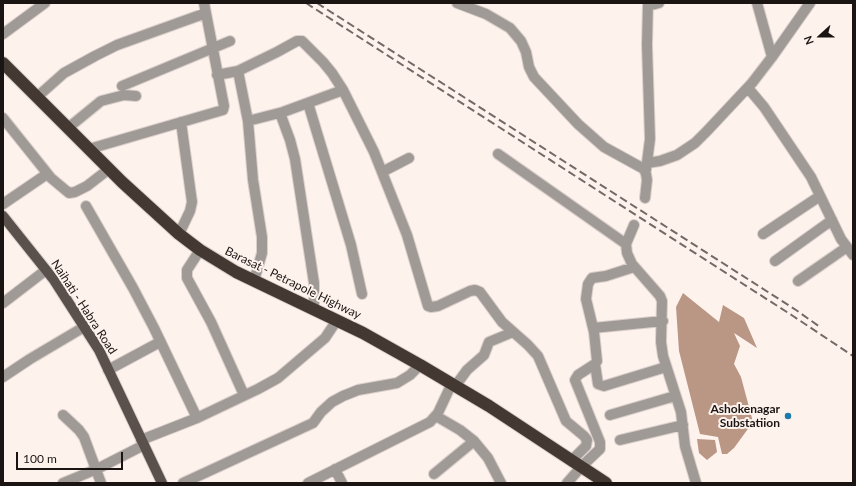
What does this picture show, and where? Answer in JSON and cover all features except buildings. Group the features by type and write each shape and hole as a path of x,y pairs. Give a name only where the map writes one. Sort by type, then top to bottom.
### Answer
{"highway":[{"name":"Barasat - Petrapole Highway","path":"3,63 109,169 179,234 200,250 236,272 363,333 454,384 606,483"}],"main road":[{"name":"Naihati - Habra Road","path":"3,216 54,280 99,350 162,483"}],"street":[{"path":"3,34 45,3"},
{"path":"457,3 486,14 510,28 521,41 526,52 529,67 534,77 544,88 578,124 604,147 644,169 646,174"},
{"path":"645,198 650,139 647,45 648,4 659,3"},
{"path":"757,3 772,57"},
{"path":"647,163 668,159 685,151 707,131 748,88 810,3"},
{"path":"37,97 64,73 95,56 117,45 205,8 224,106 223,110 89,149"},
{"path":"122,86 230,41"},
{"path":"218,75 238,71 294,42 302,41 332,73 343,90 374,152 407,235 428,306 438,306 470,291 475,290 480,292 502,322 528,344 538,356 566,421 587,440 586,446 567,483"},
{"path":"238,71 248,120 253,180 262,237 262,253 254,281"},
{"path":"748,88 764,107 811,177 841,239 850,251 798,281"},
{"path":"248,120 280,113 343,90"},
{"path":"68,128 101,100 113,96 136,96"},
{"path":"308,103 351,245 362,294"},
{"path":"280,113 295,159 314,283 314,309"},
{"path":"3,118 47,174 69,193 80,191 109,169"},
{"path":"179,234 190,211 192,202 181,122"},
{"path":"498,154 626,244"},
{"path":"382,172 409,158"},
{"path":"3,204 47,174"},
{"path":"763,234 820,196"},
{"path":"86,206 133,288 197,418"},
{"path":"775,261 832,220"},
{"path":"634,226 626,244 627,253 634,267 660,296 663,307 661,342 666,367 681,412 687,452 696,483"},
{"path":"200,250 186,270 187,278 212,322 244,395"},
{"path":"634,267 606,276 592,278 588,284 586,299 593,328 597,358 596,364 598,384 604,386 666,367"},
{"path":"3,303 46,270"},
{"path":"62,483 95,470 142,442 197,418 278,378 325,338 337,320"},
{"path":"593,328 663,321"},
{"path":"3,377 30,359 84,328"},
{"path":"308,483 430,422 436,416 454,384 466,370 484,355 489,342 513,332"},
{"path":"108,370 160,342"},
{"path":"577,463 600,449 600,442 575,380 578,375 596,364"},
{"path":"183,483 313,423 321,412 332,402 343,396 358,390 397,383 410,375 420,365"},
{"path":"610,415 675,396"},
{"path":"63,415 80,430 84,437 101,483"},
{"path":"436,416 460,430 474,441 488,458 501,483"},
{"path":"620,440 683,425"},
{"path":"434,474 474,441"},
{"path":"336,469 342,483"}],"shaded area":[{"path":"683,293 719,322 723,305 744,318 757,348 734,333 740,346 734,364 741,377 753,422 734,448 727,454 722,454 718,437 700,434 679,351 676,307"},
{"path":"697,439 715,440 717,452 707,460 699,453"}],"railway":[{"path":"306,3 853,356"},
{"path":"317,3 796,310 820,327"}],"place":[{"name":"Ashokenagar Substatiion","path":"788,416"}]}
